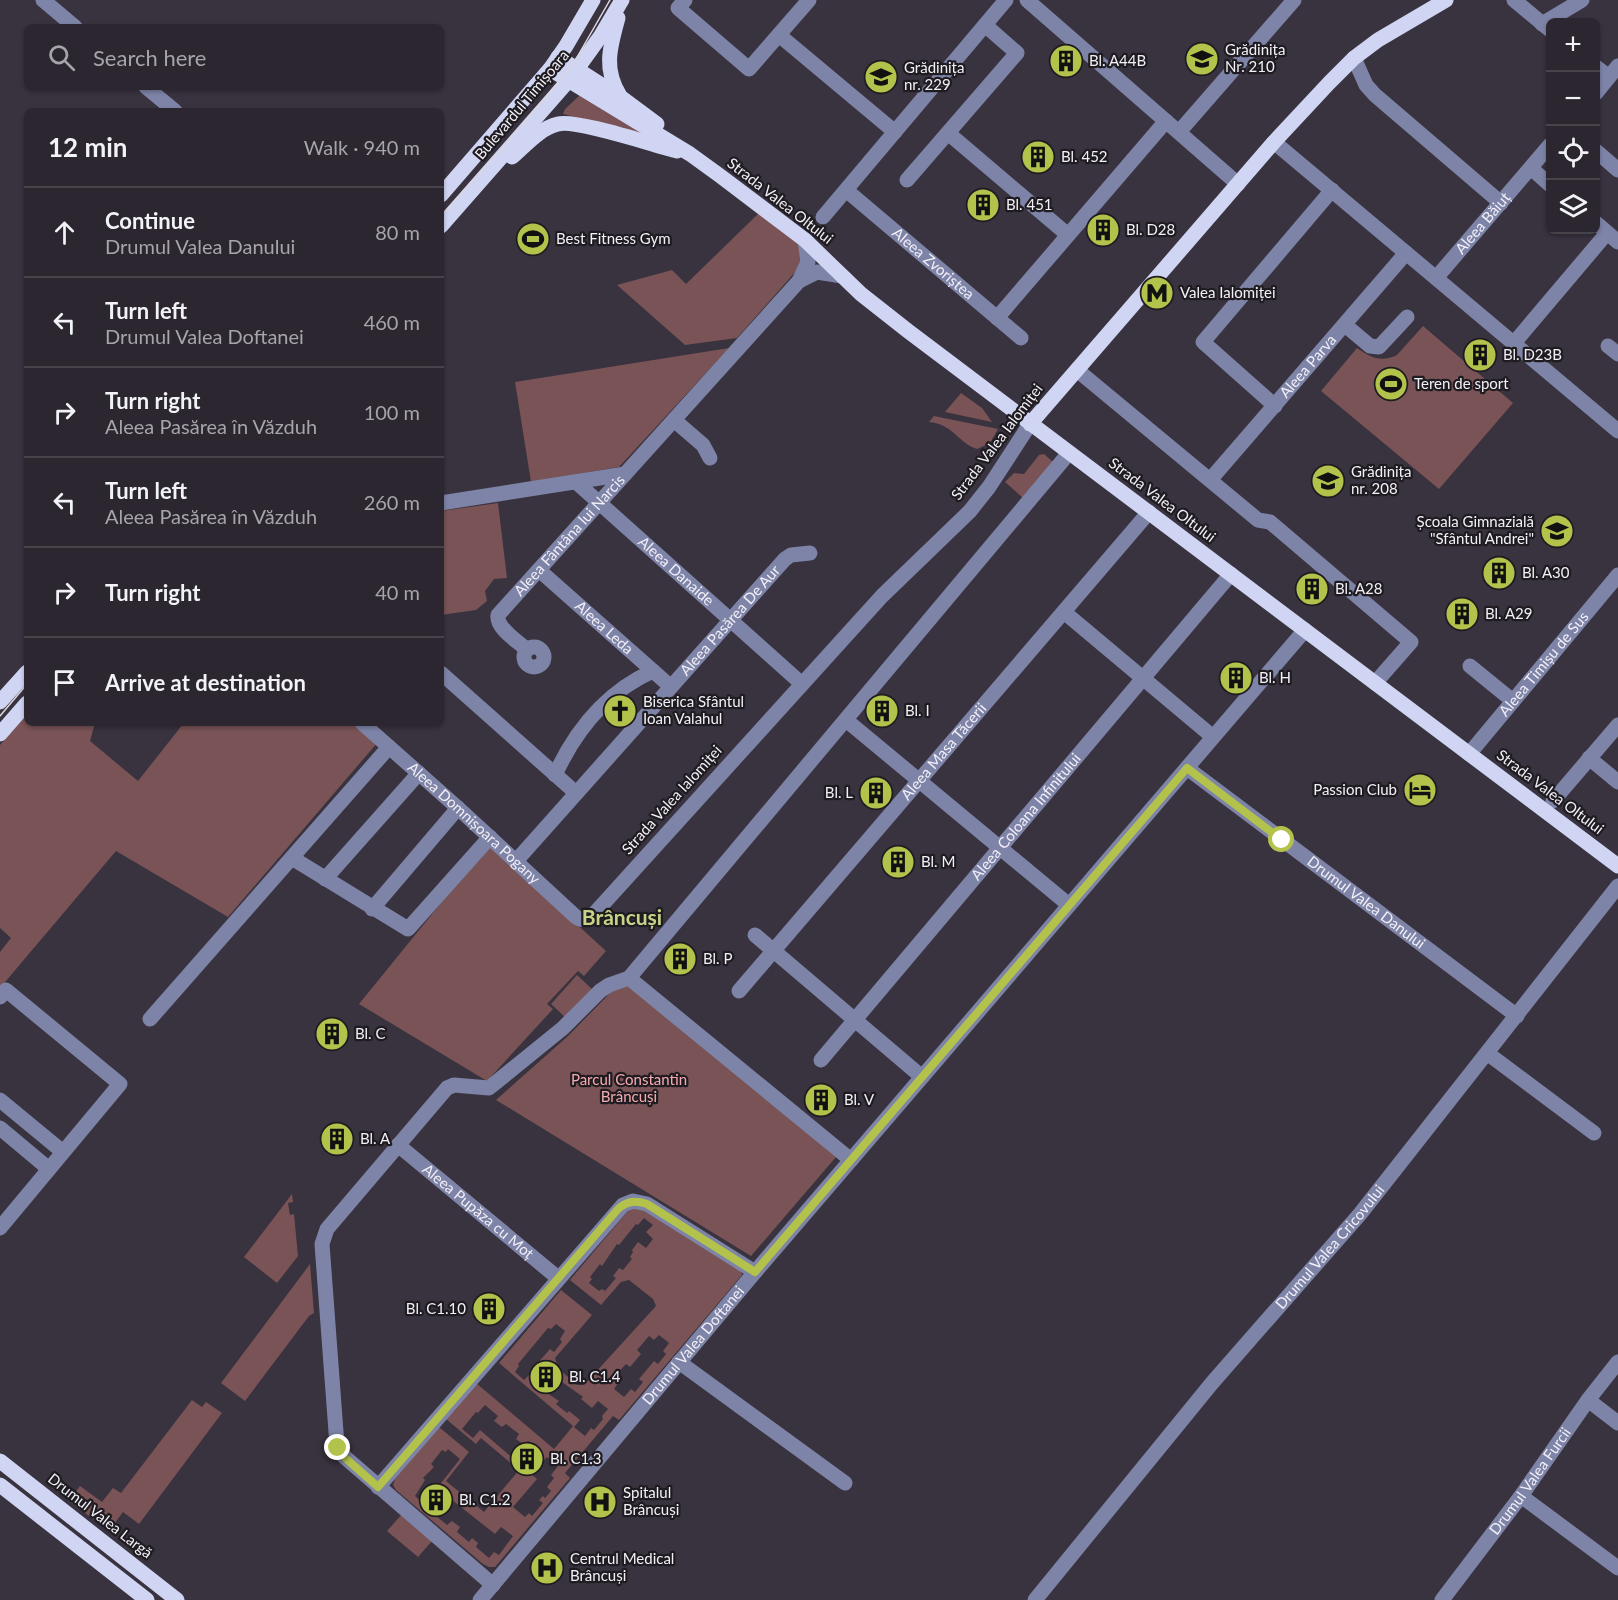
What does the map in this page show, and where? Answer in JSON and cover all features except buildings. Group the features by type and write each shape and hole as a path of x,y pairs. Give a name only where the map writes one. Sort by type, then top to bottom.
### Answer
{"main road":[{"name":"Bulevardul Timișoara","path":"444,192 554,63 593,0"},
{"name":"Bulevardul Timișoara","path":"444,223 573,75 623,0"},
{"path":"622,98 612,82 609,69 611,47 623,0"},
{"name":"Strada Valea Ialomiței","path":"1030,423 1274,142 1354,58 1378,40 1446,0"},
{"name":"Strada Valea Oltului","path":"554,63 690,154 805,240 882,311 1618,866"},
{"name":"Strada Valea Oltului","path":"573,75 622,98 661,127 690,154"},
{"path":"471,192 541,133 557,124 579,124 690,154"},
{"path":"501,126 518,139"},
{"path":"0,702 24,675"},
{"path":"0,734 24,706"},
{"name":"Drumul Valea Largă","path":"0,1461 177,1600"},
{"path":"0,1485 147,1600"},
{"path":"82,1549 93,1534"},
{"path":"98,1561 109,1547"}],"street":[{"path":"43,0 71,24"},
{"path":"685,0 678,8 749,69 809,0"},
{"path":"824,217 1006,0"},
{"path":"1027,0 1238,184"},
{"path":"1179,132 1294,0"},
{"path":"1514,0 1546,27"},
{"path":"1558,18 1582,0"},
{"path":"908,180 1017,53 984,25"},
{"path":"779,35 895,132"},
{"path":"1354,58 1366,85 1375,95 1501,203"},
{"path":"1600,88 1613,72"},
{"path":"150,90 171,108"},
{"path":"997,318 1166,121"},
{"path":"948,133 1068,235"},
{"path":"1274,142 1618,431"},
{"name":"Aleea Băiuț","path":"1436,278 1546,151"},
{"path":"1600,154 1618,170"},
{"path":"1531,168 1546,181"},
{"name":"Aleea Zvoriștea","path":"846,190 1021,338"},
{"path":"1275,406 1203,342 1332,190"},
{"path":"1514,343 1607,232"},
{"name":"Aleea Fântâna lui Narcis","path":"528,650 500,626 498,615 799,281 808,262 805,240"},
{"name":"Aleea Parva","path":"1210,480 1406,253"},
{"path":"799,281 817,272 842,276"},
{"path":"1345,325 1370,346 1379,347 1407,317"},
{"path":"1077,370 1258,520 1270,522 1411,642 1375,683"},
{"path":"674,420 703,446 710,458"},
{"name":"Strada Valea Ialomiței","path":"587,919 891,586 970,511 989,487 1030,423"},
{"path":"493,1585 378,1487 343,1456 338,1448 322,1245 331,1223 447,1088 454,1085 487,1088 492,1086 563,1028 600,991 629,978 1069,453"},
{"path":"444,503 625,474"},
{"name":"Aleea Danaide","path":"576,482 802,684"},
{"name":"Aleea Masa Tăcerii","path":"740,991 1149,512"},
{"name":"Aleea Pasărea De Aur","path":"516,861 785,559 791,555 810,553"},
{"name":"Aleea Leda","path":"539,570 670,687"},
{"name":"Aleea Coloana Infinitului","path":"821,1060 1231,574"},
{"name":"Aleea Timișu de Sus","path":"1469,754 1618,575"},
{"path":"1064,612 1213,737"},
{"name":"Drumul Valea Doftanei","path":"480,1600 755,1272 1305,630"},
{"path":"1470,666 1513,701"},
{"path":"555,775 567,749 582,726 622,687 653,671"},
{"path":"444,676 576,793"},
{"path":"846,720 1069,905"},
{"path":"1553,801 1618,725"},
{"name":"Aleea Domnișoara Pogany","path":"365,726 576,917 580,920 587,919"},
{"path":"150,1019 389,747"},
{"path":"1589,758 1618,782"},
{"name":"Drumul Valea Danului","path":"1187,768 1517,1016"},
{"path":"325,879 419,773"},
{"path":"372,909 458,808"},
{"path":"292,858 408,929 490,837"},
{"name":"Drumul Valea Cricovului","path":"1035,1600 1212,1383 1360,1214 1618,886"},
{"path":"755,935 922,1077"},
{"path":"629,978 851,1160"},
{"path":"0,997 6,990 120,1084 49,1169 6,1209 0,1228"},
{"path":"1487,1053 1594,1133"},
{"path":"0,1100 63,1152"},
{"path":"0,1128 49,1169"},
{"name":"Aleea Pupăza cu Moț","path":"398,1145 558,1278"},
{"path":"378,1487 623,1205 633,1201 647,1204 755,1272"},
{"path":"679,1362 845,1483"},
{"name":"Drumul Valea Furcii","path":"1442,1600 1618,1362"},
{"path":"1588,1400 1618,1423"},
{"path":"1521,1496 1618,1568"}],"green space":[{"path":"580,95 643,134 563,114 565,109"},
{"path":"760,212 799,242 802,259 797,270 737,338 685,345 617,285 672,270 686,284"},
{"path":"1423,326 1513,403 1439,489 1321,391 1357,348 1376,358 1386,359 1397,355"},
{"path":"729,348 619,467 531,482 515,382"},
{"path":"961,393 982,408 992,422 945,412"},
{"path":"934,416 998,429 990,443 977,449 965,443 944,426 929,422"},
{"path":"1044,454 1053,462 1023,498 1005,482 1014,473 1024,474 1039,455"},
{"path":"498,503 507,578 494,579 485,591 487,601 476,610 444,615 444,511"},
{"path":"24,717 24,726 94,726 90,741 138,781 181,726 358,726 378,742 228,917 116,851 0,988 0,952 11,938 0,928 0,745"},
{"path":"489,844 606,951 584,976 578,971 547,1004 553,1009 487,1081 359,1004"},
{"path":"577,975 592,989 566,1018 551,1004"},
{"name":"Parcul Constantin Brâncuși","path":"627,983 836,1157 751,1256 496,1100 567,1037 616,987"},
{"path":"292,1194 293,1202 288,1203 290,1215 294,1214 298,1256 277,1283 244,1257"},
{"path":"634,1208 641,1208 741,1270 742,1275 619,1420 613,1416 565,1473 570,1478 495,1567 489,1567 396,1490 393,1485 395,1479 439,1427 469,1452 446,1481 484,1512 519,1470 481,1438 476,1444 446,1419 476,1383 554,1449 573,1426 499,1363 561,1290 592,1315 555,1358 558,1368 577,1385 584,1385 656,1306 653,1299 629,1280 621,1282 601,1305 570,1280 627,1212","holes":["644,1218 653,1225 646,1232 653,1239 646,1248 638,1242 632,1250 630,1257 632,1259 623,1270 619,1268 613,1276 616,1278 605,1291 602,1289 599,1291 589,1283 592,1279 590,1277 600,1264 602,1266 617,1244 619,1245 636,1224 638,1225","556,1324 565,1331 560,1339 562,1342 554,1352 550,1349 536,1365 544,1371 551,1370 563,1380 562,1382 583,1397 581,1399 592,1408 598,1401 608,1409 594,1430 591,1428 585,1436 574,1427 580,1420 556,1404 559,1401 537,1386 539,1383 529,1375 524,1380 515,1372 518,1364 548,1328 551,1329","659,1335 669,1343 663,1351 666,1354 658,1364 654,1361 639,1379 643,1382 635,1392 631,1389 624,1397 614,1389 619,1382 614,1377 626,1364 630,1367 641,1354 637,1350 649,1336 654,1340","485,1405 498,1416 494,1421 502,1427 506,1424 519,1434 516,1439 524,1445 528,1441 540,1451 536,1457 542,1462 547,1457 558,1466 551,1475 554,1478 547,1487 551,1491 545,1498 543,1496 539,1500 543,1503 532,1516 529,1513 525,1517 513,1507 537,1479 480,1430 473,1438 462,1429 476,1412 478,1413","448,1449 460,1459 437,1488 495,1534 501,1527 513,1536 499,1555 494,1552 489,1558 476,1547 478,1543 472,1538 469,1542 457,1532 460,1527 452,1521 447,1525 435,1515 438,1510 431,1504 428,1507 415,1496 425,1480 423,1478 434,1467 431,1464 442,1450 446,1452"]},
{"path":"310,1264 314,1313 309,1316 245,1401 221,1383"},
{"path":"192,1400 202,1407 206,1402 222,1413 139,1524 123,1512 109,1531 69,1501 80,1486 102,1502 113,1488 121,1493"},
{"path":"402,1514 432,1541 418,1557 387,1531"}],"tram line":[{"path":"444,213 572,66 610,0"},
{"path":"0,716 24,688"}],"place":[{"name":"Grădinița Nr. 210","path":"1202,59"},
{"name":"Bl. A44B","path":"1066,61"},
{"name":"Grădinița nr. 229","path":"881,77"},
{"name":"Bl. 452","path":"1038,157"},
{"name":"Bl. 451","path":"983,205"},
{"name":"Bl. D28","path":"1103,230"},
{"name":"Best Fitness Gym","path":"533,239"},
{"name":"Valea Ialomiței","path":"1157,293"},
{"name":"Bl. D23B","path":"1480,355"},
{"name":"Teren de sport","path":"1391,384"},
{"name":"Grădinița nr. 208","path":"1328,481"},
{"name":"Școala Gimnazială \"Sfântul Andrei\"","path":"1557,531"},
{"name":"Bl. A30","path":"1499,573"},
{"name":"Bl. A28","path":"1312,589"},
{"name":"Bl. A29","path":"1462,614"},
{"name":"Bl. H","path":"1236,678"},
{"name":"Biserica Sfântul Ioan Valahul","path":"620,711"},
{"name":"Bl. I","path":"882,711"},
{"name":"Passion Club","path":"1420,790"},
{"name":"Bl. L","path":"876,793"},
{"name":"Bl. M","path":"898,862"},
{"name":"Bl. P","path":"680,959"},
{"name":"Bl. C","path":"332,1034"},
{"name":"Bl. V","path":"821,1100"},
{"name":"Bl. A","path":"337,1139"},
{"name":"Bl. C1.10","path":"489,1309"},
{"name":"Bl. C1.4","path":"546,1377"},
{"name":"Bl. C1.3","path":"527,1459"},
{"name":"Bl. C1.2","path":"436,1500"},
{"name":"Spitalul Brâncuși","path":"600,1502"},
{"name":"Centrul Medical Brâncuși","path":"547,1568"}],"district":[{"name":"Brâncuși","path":"622,918"}],"route":[{"path":"338,1448 343,1456 378,1487 618,1209 628,1202 640,1201 647,1204 755,1272 1187,768 1282,840"}]}
